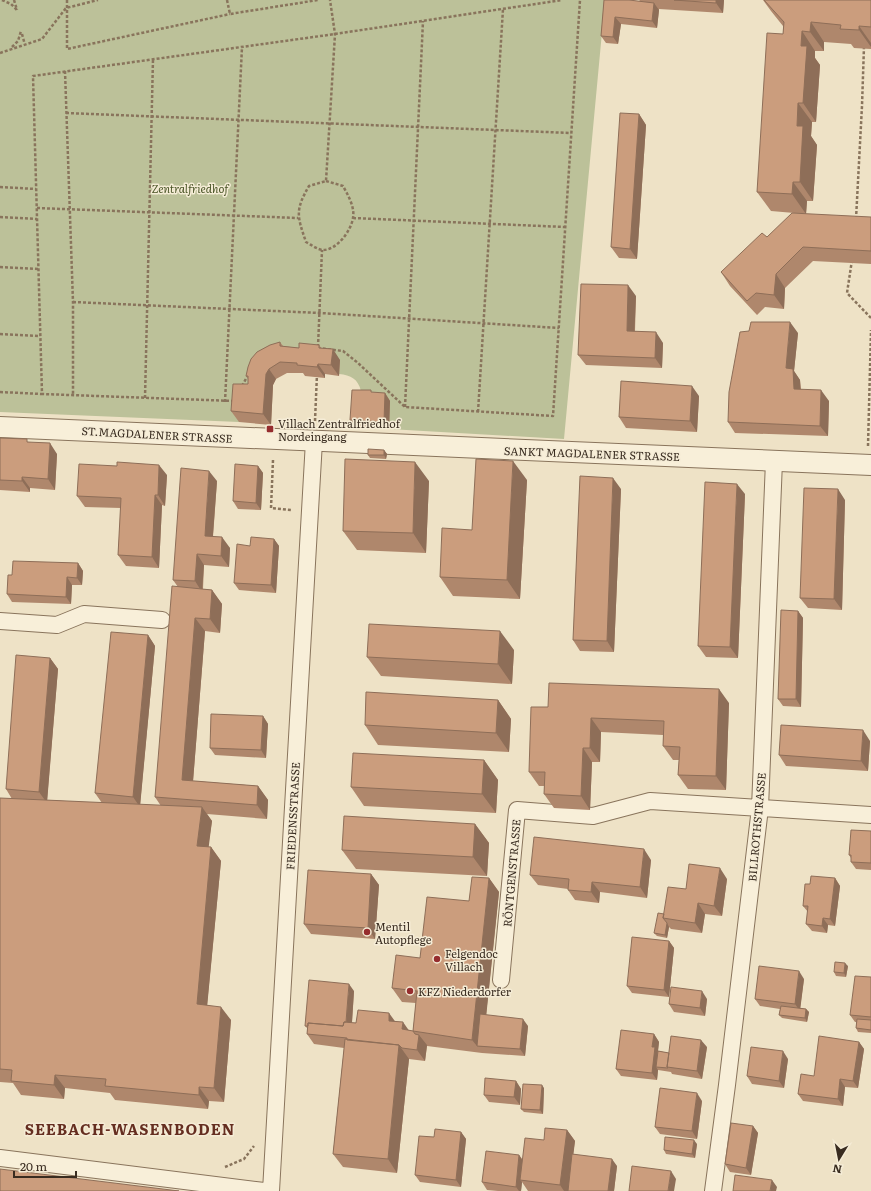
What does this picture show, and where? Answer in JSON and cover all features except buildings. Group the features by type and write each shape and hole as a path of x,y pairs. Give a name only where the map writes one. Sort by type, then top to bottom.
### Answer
{"street":[{"name":"ST.MAGDALENER STRASSE","path":"0,427 314,441"},
{"name":"SANKT MAGDALENER STRASSE","path":"314,441 869,465"},
{"name":"FRIEDENSSTRASSE","path":"271,1191 314,441"},
{"name":"BILLROTHSTRASSE","path":"713,1191 760,808 774,461"},
{"path":"0,621 57,625 84,614 162,620"},
{"name":"RÖNTGENSTRASSE","path":"501,980 517,810 593,816 650,801 871,815"},
{"path":"0,1158 264,1191"}],"path":[{"path":"2,0 11,4 17,10 14,0"},
{"path":"67,0 67,49 230,14 318,0"},
{"path":"0,53 42,39 66,8 98,0"},
{"path":"227,0 230,14"},
{"path":"326,181 336,34 330,0"},
{"path":"42,394 33,76 336,34 562,0"},
{"path":"312,348 342,351 358,363 405,407 553,416 580,0"},
{"path":"478,412 488,224 503,9"},
{"path":"405,407 423,21"},
{"path":"10,49 18,41 21,31 25,45"},
{"path":"856,224 864,45"},
{"path":"225,402 242,47"},
{"path":"145,398 153,59"},
{"path":"65,71 73,302 73,395"},
{"path":"66,112 571,133"},
{"path":"326,181 343,186 350,199 353,218 345,235 335,246 322,250 306,242 298,218 301,200 310,186 326,181"},
{"path":"0,187 36,188"},
{"path":"36,208 70,208 298,218"},
{"path":"0,217 37,219"},
{"path":"353,218 565,227"},
{"path":"318,356 322,250"},
{"path":"853,255 847,293 871,318"},
{"path":"0,267 38,269"},
{"path":"73,302 320,313 559,328"},
{"path":"869,465 871,330"},
{"path":"0,334 40,336"},
{"path":"241,388 252,370"},
{"path":"314,441 317,371"},
{"path":"0,392 225,402 233,402 237,395"},
{"path":"273,455 271,508 295,510"},
{"path":"221,1167 228,1166 244,1159 253,1149 255,1143"}],"green space":[{"name":"Zentralfriedhof","path":"0,0 605,0 564,439 389,429 361,391 358,383 347,375 339,374 340,360 255,377 240,394 239,422 0,412"}],"place":[{"name":"Villach Zentralfriedhof Nordeingang","path":"270,429"},
{"name":"Mentil Autopflege","path":"367,932"},
{"name":"Felgendoc Villach","path":"437,959"},
{"name":"KFZ Niederdorfer","path":"410,991"}],"district":[{"name":"SEEBACH-WASENBODEN","path":"130,1128"}]}
